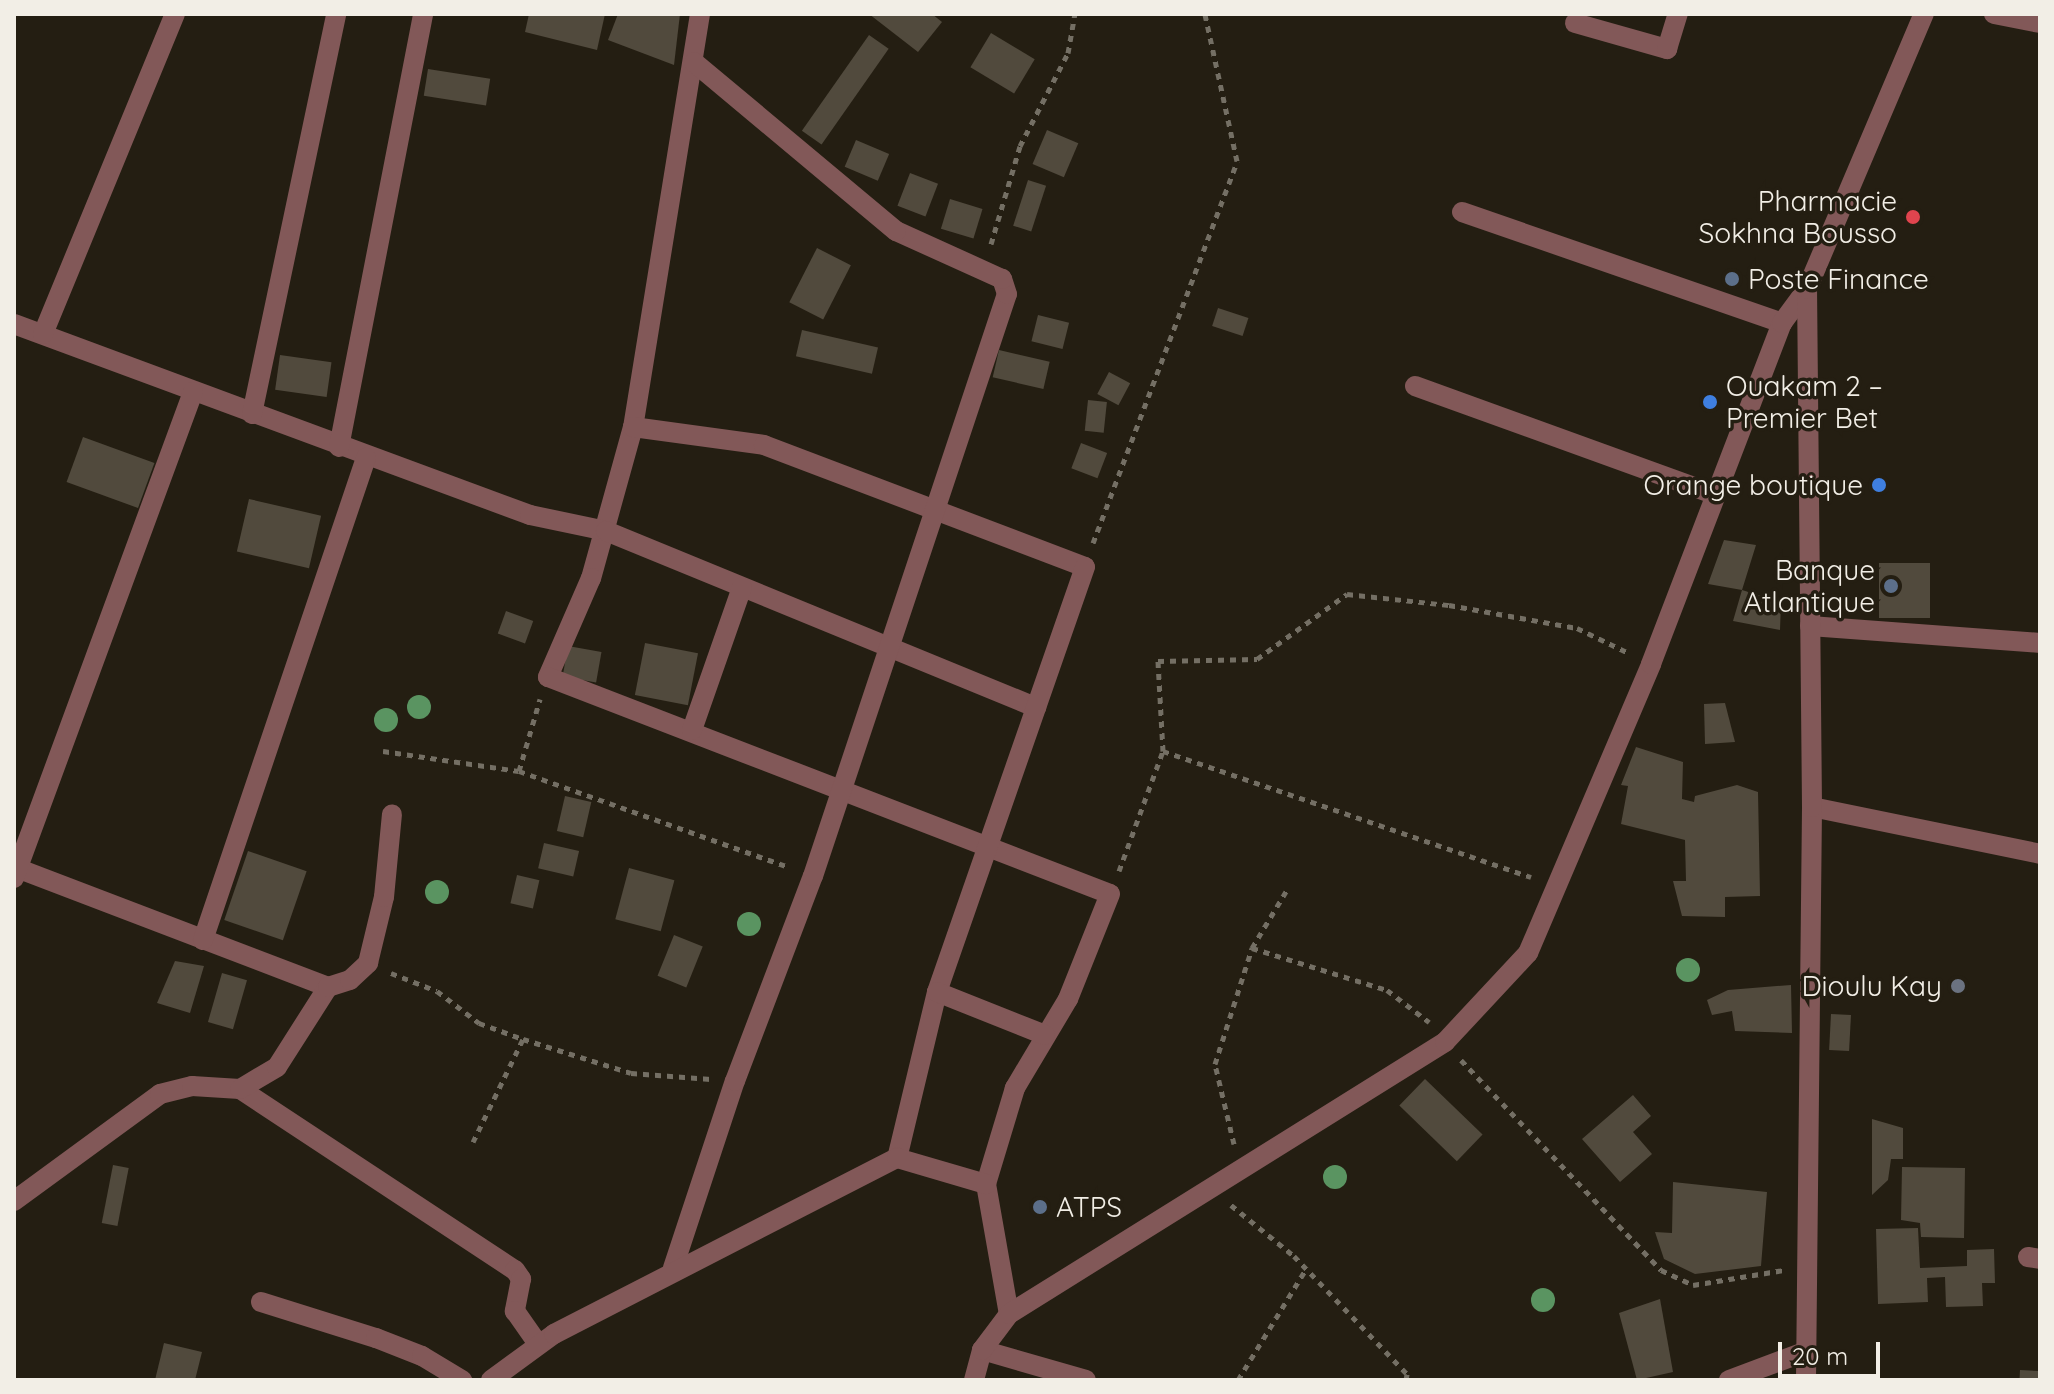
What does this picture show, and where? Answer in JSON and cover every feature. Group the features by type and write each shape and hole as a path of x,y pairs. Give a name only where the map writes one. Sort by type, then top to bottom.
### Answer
{"street":[{"path":"43,334 175,14"},
{"path":"252,414 336,14"},
{"path":"339,447 423,14"},
{"path":"700,14 633,427 606,531 548,677 841,787 1110,894 1068,999 1015,1088 986,1184 1009,1314"},
{"path":"1575,23 1667,49 1678,14"},
{"path":"974,1380 982,1350 1009,1314 1445,1042 1528,953 1651,664 1782,323 1807,289 1924,14"},
{"path":"1994,14 2040,23"},
{"path":"673,1268 735,1081 813,876 1007,294 1002,279 896,231 694,62"},
{"path":"1462,212 1782,323"},
{"path":"1806,1380 1812,807 1807,289"},
{"path":"14,326 43,334 366,458 530,515 606,531 1036,707"},
{"path":"1415,386 1716,495"},
{"path":"193,392 15,871 328,987 350,980 368,963 384,897 392,814"},
{"path":"633,427 764,445 1085,567 937,992 897,1158"},
{"path":"203,940 366,458"},
{"path":"692,730 742,587"},
{"path":"1810,626 2040,643"},
{"path":"1812,807 2040,854"},
{"path":"240,1089 277,1067 328,987"},
{"path":"937,992 1045,1035"},
{"path":"14,1201 160,1094 192,1086 240,1089 515,1270 521,1279 515,1311 522,1329 537,1343"},
{"path":"491,1380 537,1343 673,1268 808,1206 897,1158 986,1184"},
{"path":"261,1302 376,1338 422,1356 462,1380"},
{"path":"982,1350 1086,1380"},
{"path":"1729,1380 1807,1351"}],"path":[{"path":"984,270 1020,146 1068,53 1075,14"},
{"path":"1085,567 1237,161 1205,14"},
{"path":"1110,894 1163,751 1158,661 1257,659 1347,594 1449,605 1577,628 1651,664"},
{"path":"519,771 548,677"},
{"path":"383,751 519,771 813,876"},
{"path":"1163,751 1558,887"},
{"path":"1236,1174 1233,1136 1215,1064 1252,948 1288,888"},
{"path":"1252,948 1387,990 1419,1010 1445,1042 1661,1270 1693,1285 1807,1265"},
{"path":"368,963 437,991 479,1023 523,1039 631,1073 735,1081"},
{"path":"473,1142 523,1039"},
{"path":"1212,1190 1306,1269 1407,1374 1406,1380"},
{"path":"1238,1380 1306,1269"}],"building":[{"path":"529,14 605,14 597,50 525,32"},
{"path":"618,14 680,14 674,65 608,40"},
{"path":"869,14 932,14 942,22 918,52"},
{"path":"991,33 1035,59 1014,94 970,67"},
{"path":"869,35 889,49 822,145 802,131"},
{"path":"428,69 490,79 486,106 424,96"},
{"path":"1047,130 1078,143 1064,177 1033,164"},
{"path":"856,140 889,154 878,181 845,167"},
{"path":"910,173 938,184 925,216 897,206"},
{"path":"1028,180 1046,186 1031,232 1013,226"},
{"path":"950,199 983,209 973,239 941,229"},
{"path":"817,248 851,265 823,320 789,302"},
{"path":"1218,308 1248,318 1243,336 1212,326"},
{"path":"1038,315 1069,323 1063,349 1031,341"},
{"path":"802,330 878,348 872,374 796,356"},
{"path":"999,350 1050,362 1043,389 993,377"},
{"path":"280,355 331,362 327,397 275,390"},
{"path":"1109,372 1130,383 1118,405 1097,394"},
{"path":"1088,400 1107,402 1104,433 1085,431"},
{"path":"83,437 154,463 138,508 67,482"},
{"path":"1081,443 1107,453 1097,478 1071,468"},
{"path":"249,499 321,516 309,568 237,552"},
{"path":"1724,540 1756,545 1742,590 1708,584"},
{"path":"1879,563 1930,563 1930,618 1879,618"},
{"path":"1742,590 1781,602 1780,630 1733,621"},
{"path":"506,611 533,621 525,643 498,634"},
{"path":"645,643 698,653 688,705 635,695"},
{"path":"568,646 601,652 596,682 563,677"},
{"path":"1725,703 1735,742 1705,744 1704,704"},
{"path":"1636,747 1683,762 1682,799 1694,802 1695,796 1737,785 1758,792 1760,896 1725,897 1725,917 1682,916 1673,881 1686,881 1685,840 1621,824 1628,786 1621,785"},
{"path":"565,796 591,802 583,837 557,831"},
{"path":"544,843 579,851 573,876 538,868"},
{"path":"248,851 307,871 283,940 224,920"},
{"path":"629,868 674,880 661,931 615,919"},
{"path":"517,875 539,880 533,908 510,903"},
{"path":"674,935 703,947 686,987 658,976"},
{"path":"175,961 204,966 190,1013 157,1003"},
{"path":"222,973 247,980 233,1029 208,1022"},
{"path":"1791,985 1792,1033 1735,1031 1732,1011 1712,1015 1707,1000 1728,990"},
{"path":"1831,1014 1851,1015 1849,1051 1829,1050"},
{"path":"1425,1079 1483,1135 1457,1161 1399,1106"},
{"path":"1633,1095 1651,1116 1633,1132 1652,1154 1620,1182 1582,1139"},
{"path":"1872,1119 1903,1128 1903,1159 1891,1159 1888,1180 1872,1195"},
{"path":"113,1165 129,1168 117,1226 102,1223"},
{"path":"1902,1167 1965,1168 1964,1238 1921,1237 1920,1223 1901,1220"},
{"path":"1673,1182 1767,1192 1761,1266 1695,1274 1664,1259 1655,1232 1672,1233"},
{"path":"1918,1228 1920,1268 1967,1266 1967,1250 1994,1249 1995,1283 1982,1283 1983,1306 1946,1307 1945,1277 1927,1278 1928,1302 1878,1304 1876,1229"},
{"path":"1660,1299 1673,1372 1637,1380 1619,1313"},
{"path":"164,1343 202,1352 195,1380 155,1380"},
{"path":"2020,1370 2040,1371 2040,1380 2019,1380"}],"place":[{"name":"Pharmacie Sokhna Bousso","path":"1913,217"},
{"name":"Poste Finance","path":"1732,279"},
{"name":"Ouakam 2 – Premier Bet","path":"1710,402"},
{"name":"Orange boutique","path":"1879,485"},
{"name":"Banque Atlantique","path":"1891,586"},
{"name":"Dioulu Kay","path":"1958,986"},
{"name":"ATPS","path":"1040,1207"}]}
